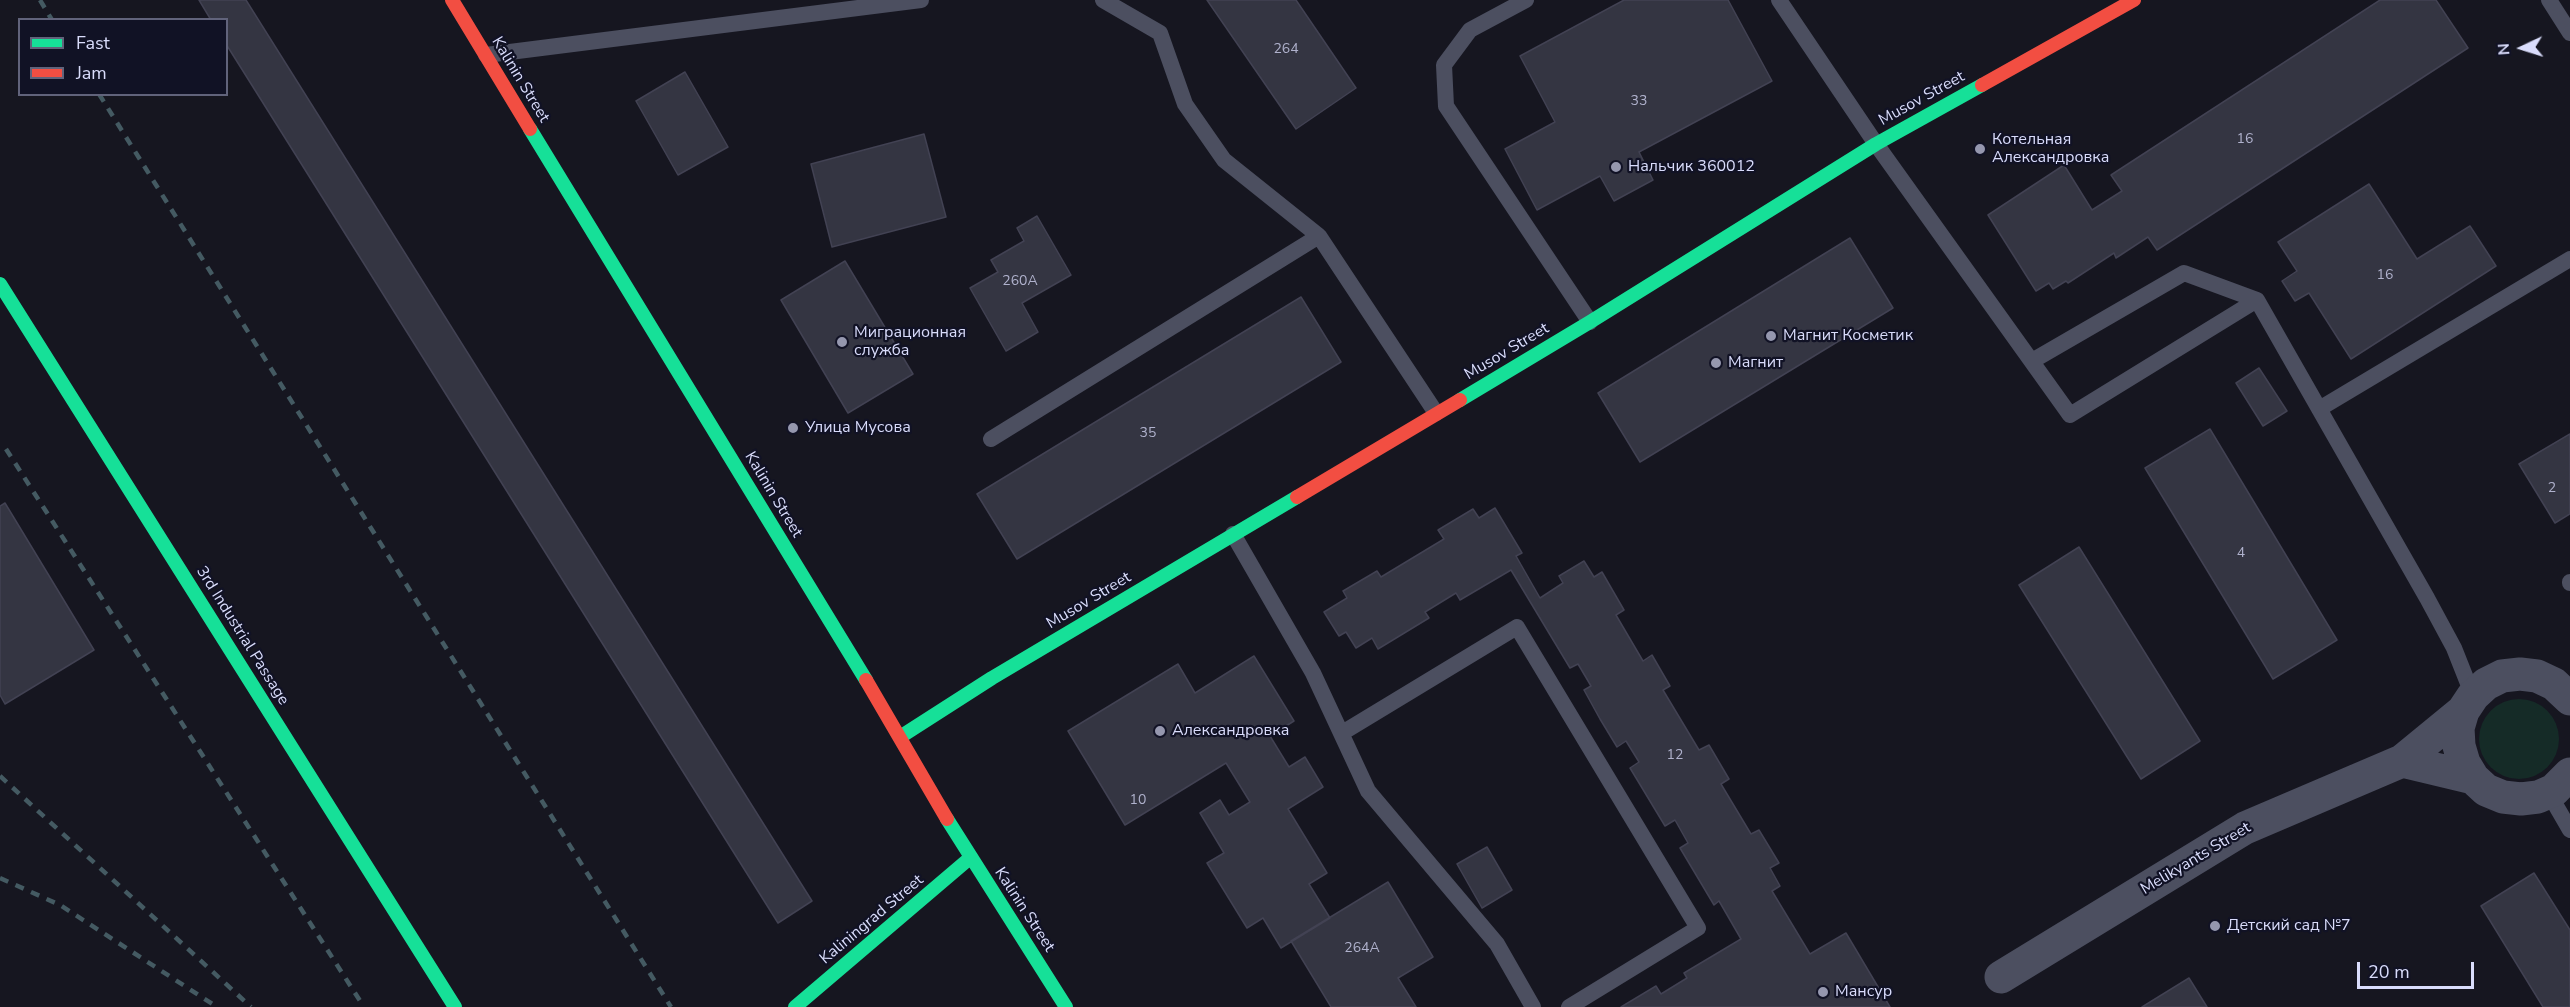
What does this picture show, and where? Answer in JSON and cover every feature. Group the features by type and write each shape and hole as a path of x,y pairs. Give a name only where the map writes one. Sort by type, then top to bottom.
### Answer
{"street":[{"name":"Kalinin Street","path":"452,0 900,737 970,858 1066,1007"},
{"name":"Musov Street","path":"900,737 992,678 1590,322 1876,144 2134,0"},
{"name":"3rd Industrial Passage","path":"0,284 455,1007"},
{"name":"Melikyants Street","path":"2001,977 2245,828 2402,761 2468,703 2486,684 2502,676 2520,674 2538,676 2554,684 2569,696"},
{"path":"2468,703 2458,728 2458,746 2473,778 2486,790 2503,797 2521,800 2538,797 2559,783"},
{"path":"2402,761 2473,778"},
{"name":"Kaliningrad Street","path":"795,1007 970,858"}],"lane":[{"path":"486,55 921,0"},
{"path":"1103,0 1160,33 1185,104 1224,160 1319,236 1436,413"},
{"path":"1526,0 1470,30 1444,65 1446,106 1590,322"},
{"path":"1779,0 1876,144 2070,415 2257,300"},
{"path":"2549,0 2570,33"},
{"path":"991,439 1319,236"},
{"path":"2319,409 2570,259"},
{"path":"2031,361 2184,273 2257,300 2454,648 2468,703"},
{"path":"1233,534 1313,673 1368,791 1497,944 1533,1007"},
{"path":"1342,734 1517,627 1698,928 1569,1007"},
{"path":"2559,783 2570,830"}],"green space":[{"path":"2511,699 2527,699 2548,710 2559,731 2559,747 2548,768 2527,779 2511,779 2497,773 2485,761 2479,747 2479,731 2485,717 2497,705"}],"building":[{"path":"199,0 246,0 812,901 778,923 228,47 228,18 210,18"},
{"path":"1207,0 1296,0 1356,88 1296,129"},
{"path":"1624,0 1728,0 1772,81 1639,152 1653,180 1614,201 1600,176 1537,210 1505,149 1555,122 1520,56"},
{"path":"2380,0 2436,0 2468,48 2157,250 2148,237 2116,258 2114,253 2068,283 2066,281 2053,289 2049,283 2036,291 1988,215 2064,165 2092,210 2122,191 2111,175"},
{"path":"685,72 728,147 678,175 636,101"},
{"path":"924,134 946,217 832,247 811,164"},
{"path":"2369,184 2417,259 2470,226 2496,266 2351,359 2309,293 2295,301 2282,281 2297,271 2278,242"},
{"path":"1037,216 1071,275 1022,303 1038,332 1006,351 970,288 998,272 991,260 1024,241 1017,228"},
{"path":"1850,238 1893,308 1640,462 1598,393"},
{"path":"845,261 913,374 848,413 781,300"},
{"path":"1301,297 1341,362 1017,559 977,494"},
{"path":"2259,368 2287,411 2263,426 2236,383"},
{"path":"2210,429 2337,640 2273,679 2145,468"},
{"path":"2570,434 2570,514 2555,523 2519,464"},
{"path":"5,503 94,650 5,704 0,695 0,506"},
{"path":"1495,508 1522,553 1516,556 1540,598 1563,583 1559,576 1584,561 1594,577 1602,572 1624,610 1616,615 1643,661 1652,655 1670,686 1663,690 1699,750 1709,745 1729,779 1721,784 1751,834 1759,830 1779,863 1770,868 1780,886 1772,891 1810,954 1846,933 1890,1007 1621,1007 1656,986 1661,994 1687,978 1684,973 1741,939 1719,901 1714,905 1680,848 1688,843 1675,820 1665,826 1630,768 1639,762 1626,741 1617,747 1584,690 1591,686 1578,664 1570,668 1511,570 1460,600 1456,593 1425,612 1429,618 1378,649 1372,638 1356,648 1346,632 1339,636 1324,612 1347,598 1343,591 1377,571 1381,577 1444,539 1438,530 1473,509 1479,518"},
{"path":"2079,547 2200,741 2141,779 2019,585"},
{"path":"1254,656 1294,721 1270,736 1289,767 1305,757 1323,787 1288,809 1327,873 1309,884 1330,918 1281,948 1263,918 1247,928 1207,863 1224,853 1200,813 1220,800 1229,815 1250,802 1226,763 1125,825 1068,731 1178,664 1195,693"},
{"path":"1487,847 1512,890 1482,908 1457,864"},
{"path":"2534,873 2570,930 2570,1007 2543,1007 2481,906"},
{"path":"1388,882 1433,957 1398,978 1416,1007 1331,1007 1291,941"},
{"path":"2189,978 2207,1007 2142,1007"}],"railway":[{"path":"40,0 51,18"},
{"path":"100,96 671,1007"},
{"path":"6,449 364,1007"},
{"path":"0,776 251,1007"},
{"path":"0,878 60,905 217,1007"}],"traffic: fast":[{"path":"1460,400 1876,144 1982,85"},
{"path":"530,129 866,680"},
{"path":"0,284 455,1007"},
{"path":"900,737 992,678 1297,497"},
{"path":"947,819 1066,1007"},
{"path":"795,1007 970,858"}],"traffic: jam":[{"path":"452,0 530,129"},
{"path":"1982,85 2134,0"},
{"path":"1297,497 1460,400"},
{"path":"866,680 947,819"}],"place":[{"name":"Котельная Александровка","path":"1980,149"},
{"name":"Нальчик 360012","path":"1616,167"},
{"name":"Магнит Косметик","path":"1771,336"},
{"name":"Миграционная служба","path":"842,342"},
{"name":"Магнит","path":"1716,363"},
{"name":"Улица Мусова","path":"793,428"},
{"name":"Александровка","path":"1160,731"},
{"name":"Детский сад №7","path":"2215,926"},
{"name":"Мансур","path":"1823,992"}]}
